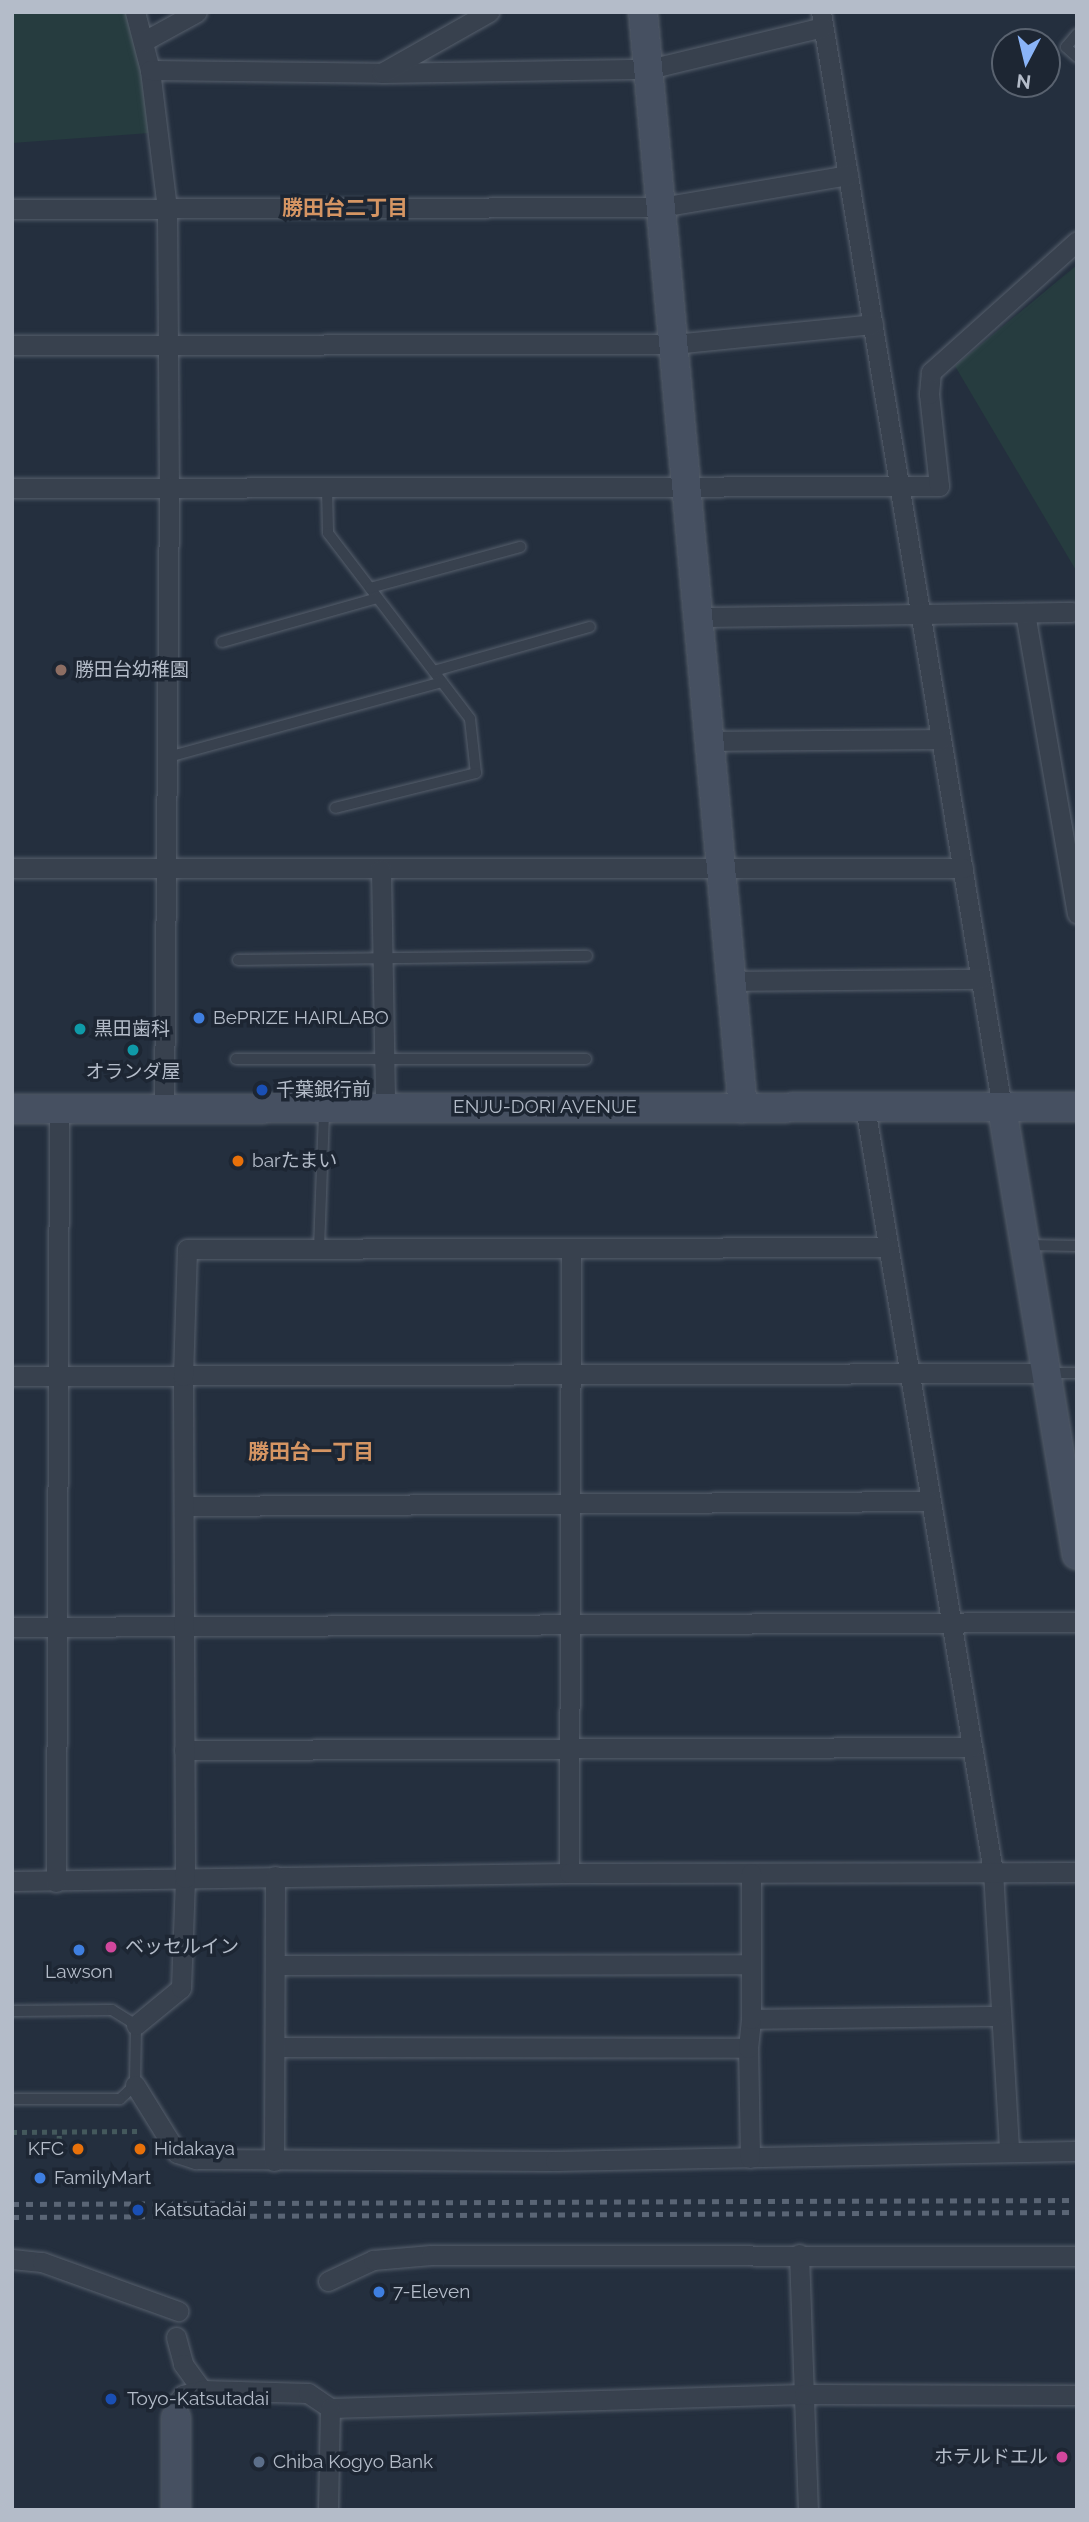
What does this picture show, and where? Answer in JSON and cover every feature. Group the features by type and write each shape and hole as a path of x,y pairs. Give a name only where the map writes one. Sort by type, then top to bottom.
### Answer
{"street":[{"path":"135,12 150,70 167,209 168,869 164,1108"},
{"path":"144,41 197,12"},
{"path":"382,74 489,12"},
{"path":"643,12 743,1108"},
{"path":"150,70 382,74 649,68 822,19 980,979 1047,1373 1073,1505 1077,1555"},
{"path":"12,208 661,207 848,175"},
{"path":"12,488 939,485 929,394 931,372 1077,241"},
{"path":"12,345 673,344 873,324"},
{"path":"698,617 1072,612"},
{"path":"1025,613 1074,882 1077,914"},
{"path":"708,741 942,739"},
{"path":"12,868 963,867"},
{"path":"381,869 385,1107"},
{"path":"730,981 980,979"},
{"path":"865,1107 886,1247 993,1871 1009,2150"},
{"name":"ENJU-DORI AVENUE","path":"12,1109 1077,1107"},
{"path":"56,1882 60,1109"},
{"path":"136,2025 181,1988 185,1878 183,1376 187,1249 886,1247"},
{"path":"569,1873 571,1249"},
{"path":"12,1376 1047,1373"},
{"path":"184,1506 930,1501"},
{"path":"12,1627 1077,1622"},
{"path":"184,1750 972,1747"},
{"path":"12,1881 569,1873 1077,1872"},
{"path":"750,2158 748,2048 751,2019 751,1873"},
{"path":"274,2161 275,1876"},
{"path":"275,1965 751,1965"},
{"path":"751,2019 1000,2016"},
{"path":"275,2047 748,2048"},
{"path":"135,2085 177,2153 196,2159 274,2161 750,2158 1009,2150 1077,2151"},
{"path":"799,2254 808,2510"},
{"path":"328,2281 373,2260 431,2255 1077,2256"},
{"path":"12,2259 41,2262 178,2311"},
{"path":"176,2337 183,2364 202,2390"},
{"path":"176,2510 177,2403 183,2395 202,2390 308,2393 331,2408 804,2394 1077,2395"},
{"path":"328,2510 331,2408"}],"lane":[{"path":"1077,34 1066,47 1077,57"},
{"path":"327,488 328,533 470,719 476,773 335,808"},
{"path":"370,589 520,547"},
{"path":"222,642 377,598"},
{"path":"434,671 590,627"},
{"path":"168,757 442,682"},
{"path":"238,960 587,956"},
{"path":"236,1059 586,1059"},
{"path":"319,1249 324,1107"},
{"path":"1025,1245 1077,1246"},
{"path":"1047,1373 1077,1373"},
{"path":"12,2011 111,2010 136,2025 135,2085 120,2099 12,2099"}],"path":[{"path":"59,2132 59,2141"}],"green space":[{"path":"12,12 129,12 139,42 150,133 12,143"},
{"path":"1077,265 1077,572 955,366"}],"railway":[{"path":"12,2204 1077,2200"},
{"path":"12,2217 1077,2212"}],"place":[{"name":"勝田台幼稚園","path":"61,670"},
{"name":"BePRIZE HAIRLABO","path":"199,1018"},
{"name":"黒田歯科","path":"80,1029"},
{"name":"オランダ屋","path":"133,1050"},
{"name":"千葉銀行前","path":"262,1090"},
{"name":"barたまい","path":"238,1161"},
{"name":"ベッセルイン","path":"111,1947"},
{"name":"Lawson","path":"79,1950"},
{"name":"KFC","path":"78,2149"},
{"name":"Hidakaya","path":"140,2149"},
{"name":"FamilyMart","path":"40,2178"},
{"name":"Katsutadai","path":"138,2210"},
{"name":"7-Eleven","path":"379,2292"},
{"name":"Toyo-Katsutadai","path":"111,2399"},
{"name":"ホテルドエル","path":"1062,2457"},
{"name":"Chiba Kogyo Bank","path":"259,2462"}],"district":[{"name":"勝田台二丁目","path":"345,208"},
{"name":"勝田台一丁目","path":"311,1452"}]}
